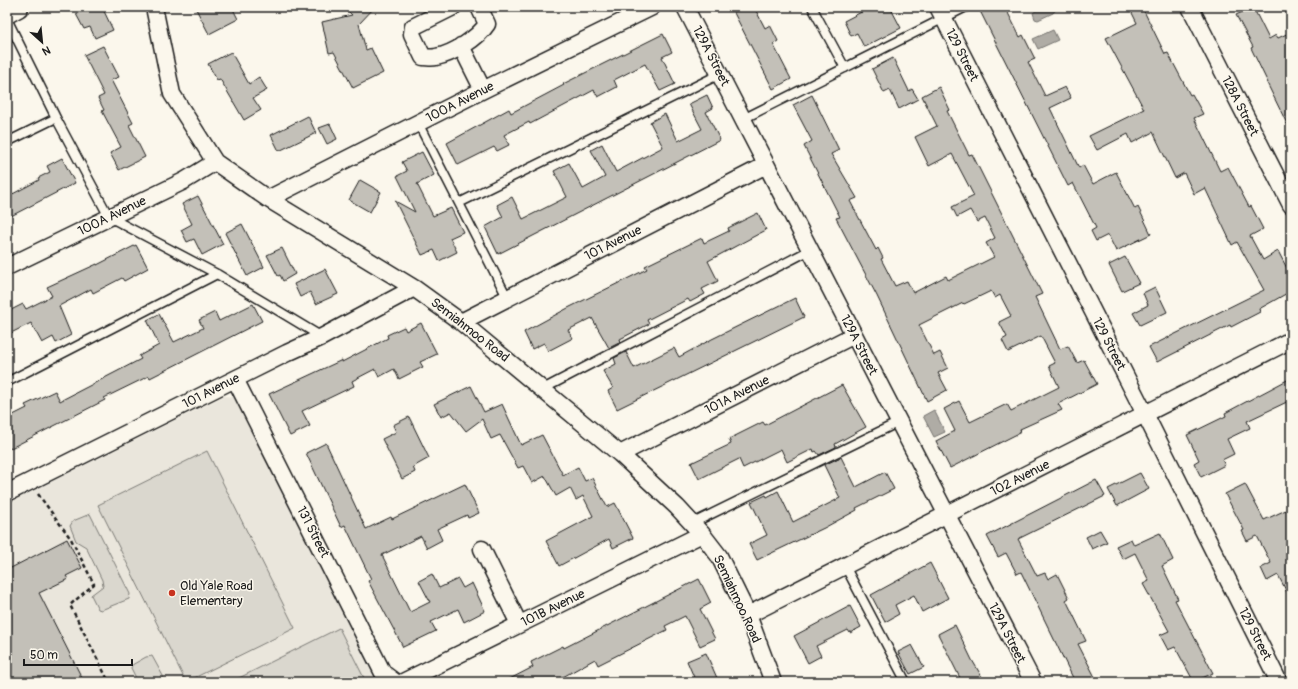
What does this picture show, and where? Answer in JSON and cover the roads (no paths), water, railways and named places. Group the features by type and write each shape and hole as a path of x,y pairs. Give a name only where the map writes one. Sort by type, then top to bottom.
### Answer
{"street":[{"path":"7,13 18,7"},
{"name":"Semiahmoo Road","path":"154,7 172,94 215,162 268,199 414,288 461,322 620,454 698,529 719,556 748,615 773,682"},
{"path":"453,7 413,27 412,34 423,57 436,57 461,46 481,33 487,24 479,7"},
{"name":"100A Avenue","path":"268,199 483,90 652,7"},
{"name":"129A Street","path":"685,7 1033,682"},
{"name":"128A Street","path":"1190,7 1291,205"},
{"name":"129 Street","path":"941,13 1145,414 1279,682"},
{"path":"461,46 483,90"},
{"name":"100A Avenue","path":"7,267 184,181 215,162"},
{"name":"101 Avenue","path":"461,322 766,165"},
{"name":"101 Avenue","path":"7,494 287,352 322,337 414,288"},
{"name":"101A Avenue","path":"620,454 854,335"},
{"name":"102 Avenue","path":"748,615 947,516 1291,340"},
{"name":"131 Street","path":"235,379 383,673 395,682"},
{"name":"101B Avenue","path":"403,682 519,624 698,529"},
{"path":"482,549 519,624"}],"lane":[{"path":"812,7 845,68"},
{"path":"743,119 845,68 941,13 966,7"},
{"path":"7,19 56,118 109,217 217,274 322,337"},
{"path":"459,203 720,74"},
{"path":"7,142 56,118"},
{"path":"418,123 507,297"},
{"path":"543,389 810,250"},
{"path":"7,382 217,274"},
{"path":"698,529 899,422"},
{"path":"845,566 906,682"}],"place":[{"name":"Old Yale Road Elementary","path":"172,593"}]}
